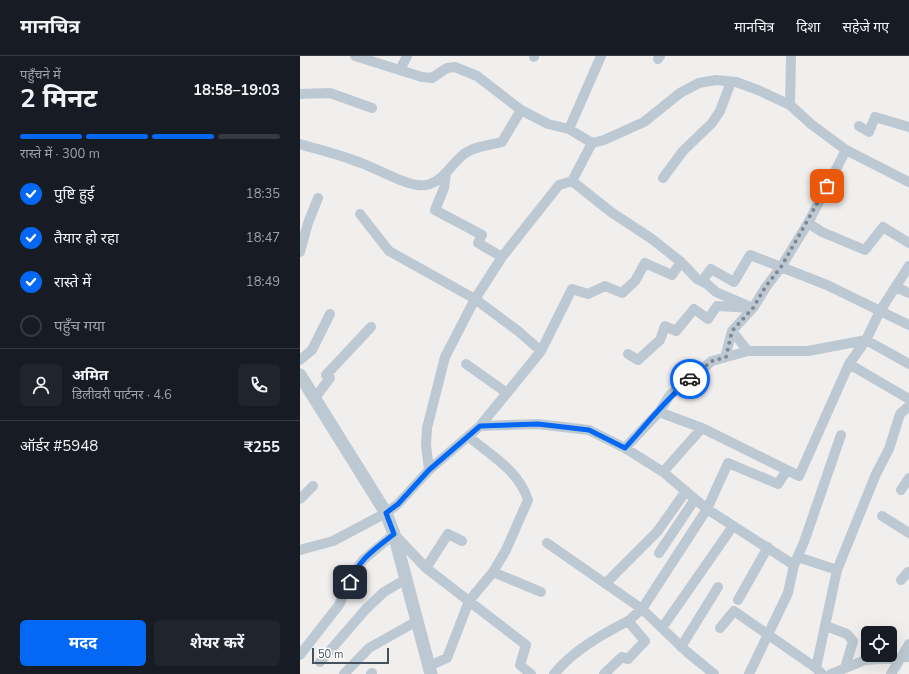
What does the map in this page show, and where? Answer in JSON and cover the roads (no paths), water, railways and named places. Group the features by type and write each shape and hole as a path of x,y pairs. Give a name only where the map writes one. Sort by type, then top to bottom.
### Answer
{"street":[{"path":"355,56 422,77 432,78 448,68 455,67 477,76 521,110 548,124 569,129 592,144"},
{"path":"400,70 407,56"},
{"path":"569,129 600,56"},
{"path":"790,105 791,56"},
{"path":"429,470 426,445 427,428 445,357 475,299 502,257 559,185 572,181 592,144 644,122 680,93 699,83 716,80 731,82 758,90 790,105 811,124 846,150 909,182"},
{"path":"663,178 683,151 712,123 720,111 731,82"},
{"path":"300,94 330,93 372,108"},
{"path":"300,144 361,163 408,182 421,185 435,182 465,153 476,148 502,142 521,110"},
{"path":"859,126 869,132 875,117 909,127"},
{"path":"726,357 732,331 753,308 766,286 781,267 808,223 846,150"},
{"path":"446,173 444,188 435,210 482,235 478,243 502,257"},
{"path":"572,181 611,212 652,239 682,262 697,279 716,292 753,308"},
{"path":"300,252 308,223 318,198"},
{"path":"360,214 390,251 475,299 518,331 540,351"},
{"path":"808,223 822,232 865,250 883,227 909,243"},
{"path":"702,281 711,269 734,282 750,255 827,286 909,325"},
{"path":"300,550 333,541 386,513 398,504 429,470 469,437 480,426 540,351 572,289 588,294 605,286 622,292 635,281 645,263 672,275 682,262"},
{"path":"659,412 702,428 799,476 849,364 866,340 880,311 909,266"},
{"path":"896,287 909,293"},
{"path":"628,354 638,360 660,340 665,326 676,331 694,309 708,319 717,306 753,308"},
{"path":"300,360 312,350 330,314"},
{"path":"314,399 330,378 326,375 371,327"},
{"path":"732,331 748,351"},
{"path":"625,448 659,412 670,396 712,361 748,351 808,351 866,340 909,364"},
{"path":"466,364 507,393"},
{"path":"849,364 909,399"},
{"path":"300,375 386,513 394,534 430,670 447,658 468,600 493,572 506,550 528,500 524,488 514,473 469,437"},
{"path":"720,628 734,611 819,671 837,570 876,474 889,449 900,414 909,406"},
{"path":"480,426 538,424 589,430 625,448 663,472 708,509 768,547 796,561 837,570"},
{"path":"663,472 702,428"},
{"path":"749,674 788,593 796,561 841,435"},
{"path":"554,674 566,660 600,636 628,621 642,609 708,509 728,463 778,484 786,470"},
{"path":"901,490 909,478"},
{"path":"300,499 313,486"},
{"path":"606,583 657,532 686,491"},
{"path":"659,553 695,499"},
{"path":"882,516 909,533"},
{"path":"662,628 733,526"},
{"path":"394,534 426,568 526,645 520,665 531,674"},
{"path":"300,655 338,606 353,574 363,560 394,534"},
{"path":"426,568 448,534 462,541"},
{"path":"547,543 642,609 682,647 714,674"},
{"path":"738,600 768,547"},
{"path":"493,572 541,592"},
{"path":"901,580 908,572 909,573"},
{"path":"320,662 366,609 384,592 406,579"},
{"path":"682,647 718,587"},
{"path":"344,674 369,648 417,621"},
{"path":"604,674 622,657 628,659 645,641 628,621"},
{"path":"826,626 847,634 853,641 845,668"},
{"path":"891,674 905,658 909,644"},
{"path":"831,674 865,660 905,658"}]}
